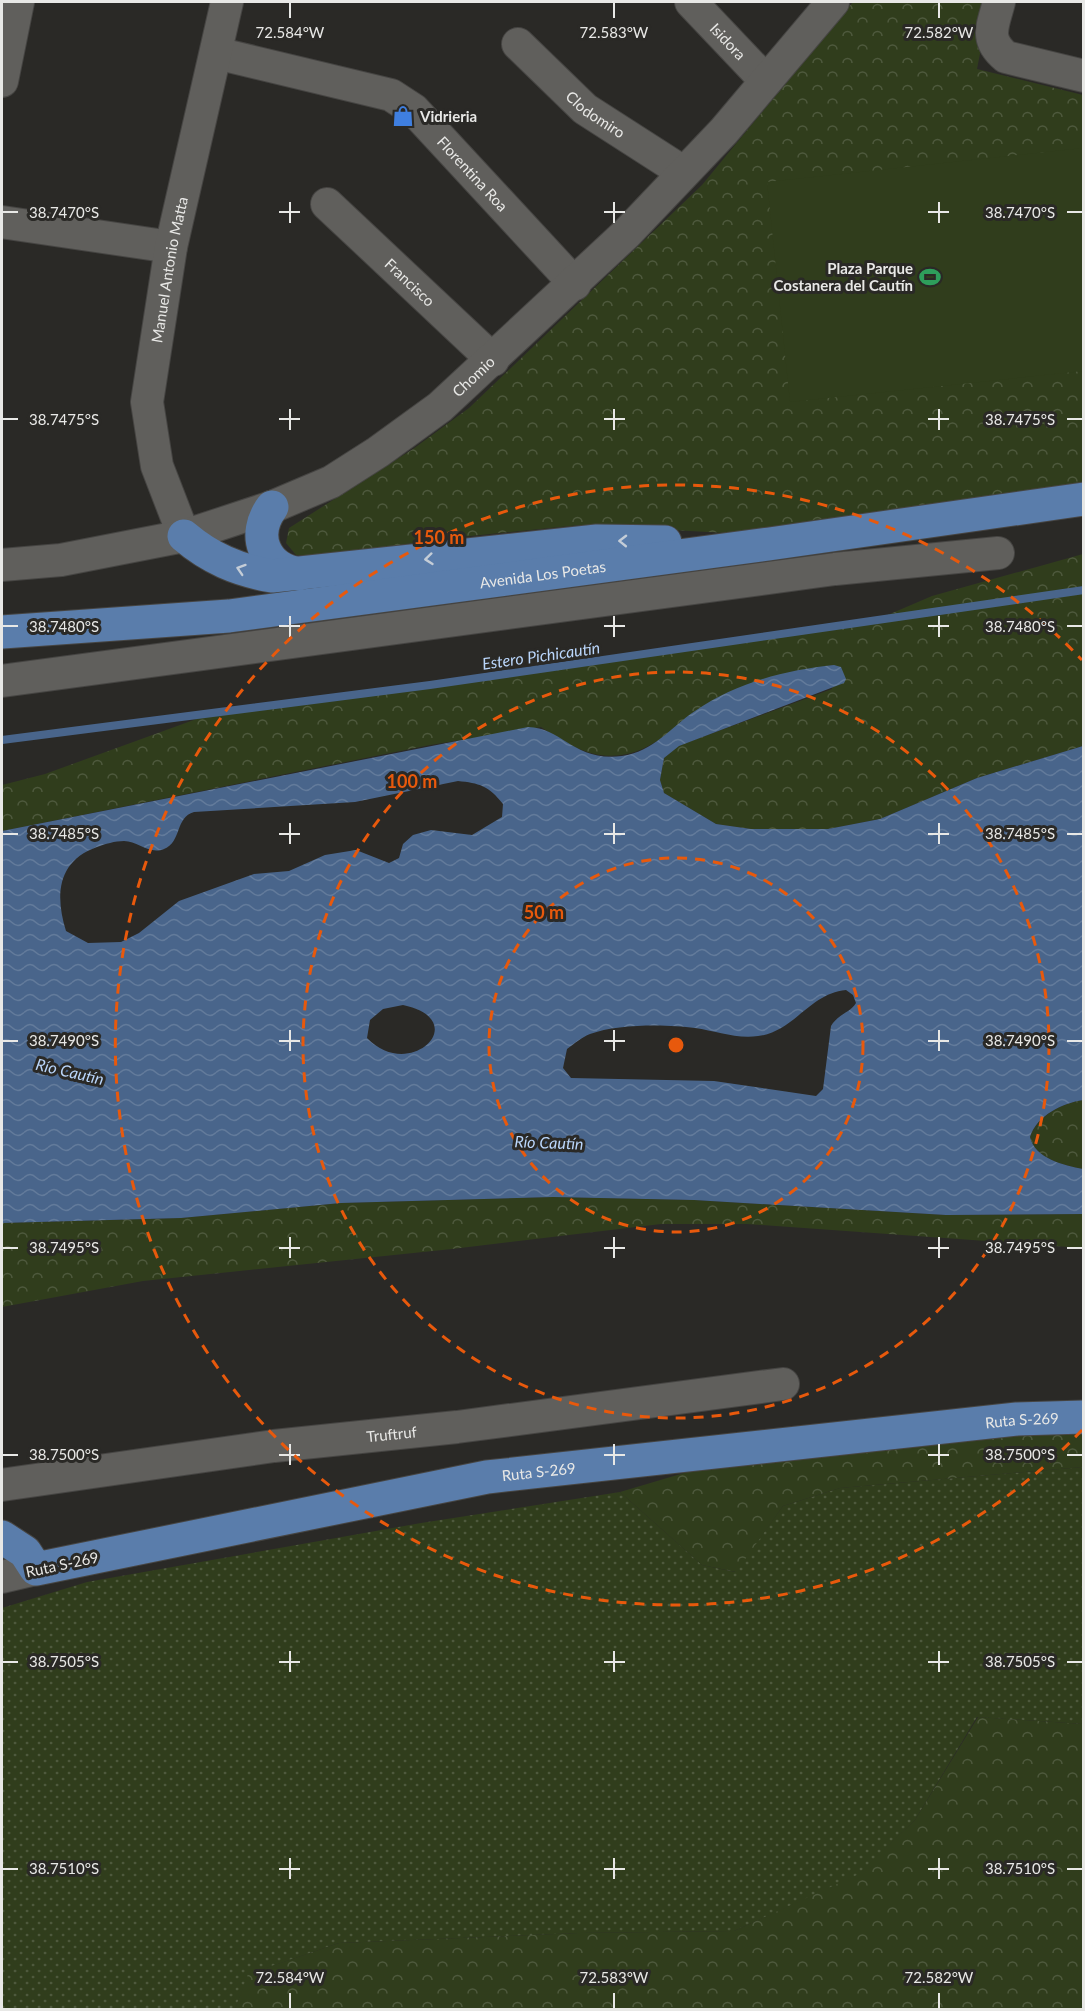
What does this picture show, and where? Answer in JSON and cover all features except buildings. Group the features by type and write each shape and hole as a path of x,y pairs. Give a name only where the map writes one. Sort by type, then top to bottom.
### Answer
{"main road":[{"name":"Avenida Los Poetas","path":"2,632 229,616 723,551 1083,499"},
{"path":"272,507 262,526 263,548 277,566 299,574"},
{"path":"184,536 201,550 236,568 272,576 597,541 659,542 723,551"},
{"name":"Ruta S-269","path":"36,1569 488,1477 1017,1419 1083,1417"},
{"path":"2,1537 25,1552 36,1569"}],"street":[{"path":"2,81 18,2"},
{"name":"Manuel Antonio Matta","path":"184,536 157,466 147,402 171,248 227,2"},
{"name":"Isidora","path":"691,2 766,81"},
{"name":"Chomio","path":"2,565 61,560 184,536 272,507 332,482 378,452 440,407 575,284 627,233 724,131 833,2"},
{"path":"999,2 992,32 995,46 1006,57 1083,76"},
{"name":"Clodomiro","path":"518,44 585,109 683,172"},
{"name":"Florentina Roa","path":"216,53 391,96 414,110 575,284"},
{"name":"Francisco","path":"327,204 493,360"},
{"path":"2,222 171,248"},
{"path":"2,681 835,569 998,553"},
{"name":"Truftruf","path":"2,1485 274,1446 457,1427 783,1383"},
{"name":"Ruta S-269","path":"2,1577 36,1569"}],"green space":[{"path":"853,2 990,2 977,69 1083,95 1083,486 726,533 580,525 431,540 337,555 296,555 286,543 289,528 413,449 469,408 702,185"},
{"name":"Plaza Parque Costanera del Cautín","path":"1083,148 1083,371 790,402 767,182"},
{"path":"1083,554 1083,746 977,778 880,819 828,829 751,829 716,824 664,793 660,780 664,758 678,746 832,689 834,665 791,672 645,748 614,756 586,751 541,727 430,745 2,831 2,785 45,774 213,713 430,685 876,620 932,596"},
{"path":"1083,1100 1083,1169 1059,1163 1044,1156 1033,1145 1030,1137 1039,1122 1052,1111"},
{"path":"553,1197 694,1200 946,1215 1083,1214 1083,1248 747,1224 661,1224 452,1249 143,1281 2,1307 2,1223 181,1218 341,1203"},
{"path":"1083,1432 1083,1467 840,1488 783,1506 736,1572 702,1565 620,1492 711,1465 1004,1433"},
{"path":"1083,1467 1083,1724 977,1717 915,1820 857,1876 734,1931 579,1933 339,1943 249,1974 235,2009 2,2010 2,1608 87,1582 421,1523 620,1492 702,1565 735,1572 783,1506 840,1488"},
{"path":"978,1717 1083,1724 1083,2009 235,2009 248,1974 339,1943 579,1933 734,1931 857,1875 915,1820"}],"water":[{"name":"Río Cautín","path":"834,665 841,667 846,679 844,683 679,746 664,758 660,780 664,793 716,824 751,829 828,829 880,819 977,778 1083,746 1083,1100 1052,1111 1038,1122 1030,1137 1033,1145 1044,1156 1059,1163 1083,1169 1083,1214 946,1215 694,1200 553,1197 341,1203 181,1218 2,1223 2,831 528,727 551,733 580,750 592,754 606,757 633,754 661,738 686,717 711,701 744,685 797,670","holes":["458,781 478,784 493,793 503,804 502,817 472,835 431,830 413,835 403,844 399,858 389,863 356,850 325,855 289,871 254,874 179,901 139,933 121,942 88,943 66,931 60,893 62,881 74,861 97,847 124,841 148,849 164,849 174,841 184,819 194,812 355,802","846,990 853,995 856,1003 831,1026 823,1089 816,1096 714,1081 571,1078 563,1068 567,1049 587,1035 601,1031 627,1027 670,1026 695,1028 734,1036 758,1036 782,1028 822,998","403,1005 424,1013 433,1023 434,1034 428,1044 416,1051 401,1054 384,1050 367,1038 370,1020 383,1009"]}],"waterway":[{"name":"Estero Pichicautín","path":"2,740 430,685 1084,590"}],"place":[{"name":"Vidrieria","path":"403,116"},
{"name":"Plaza Parque Costanera del Cautín","path":"930,277"}]}
